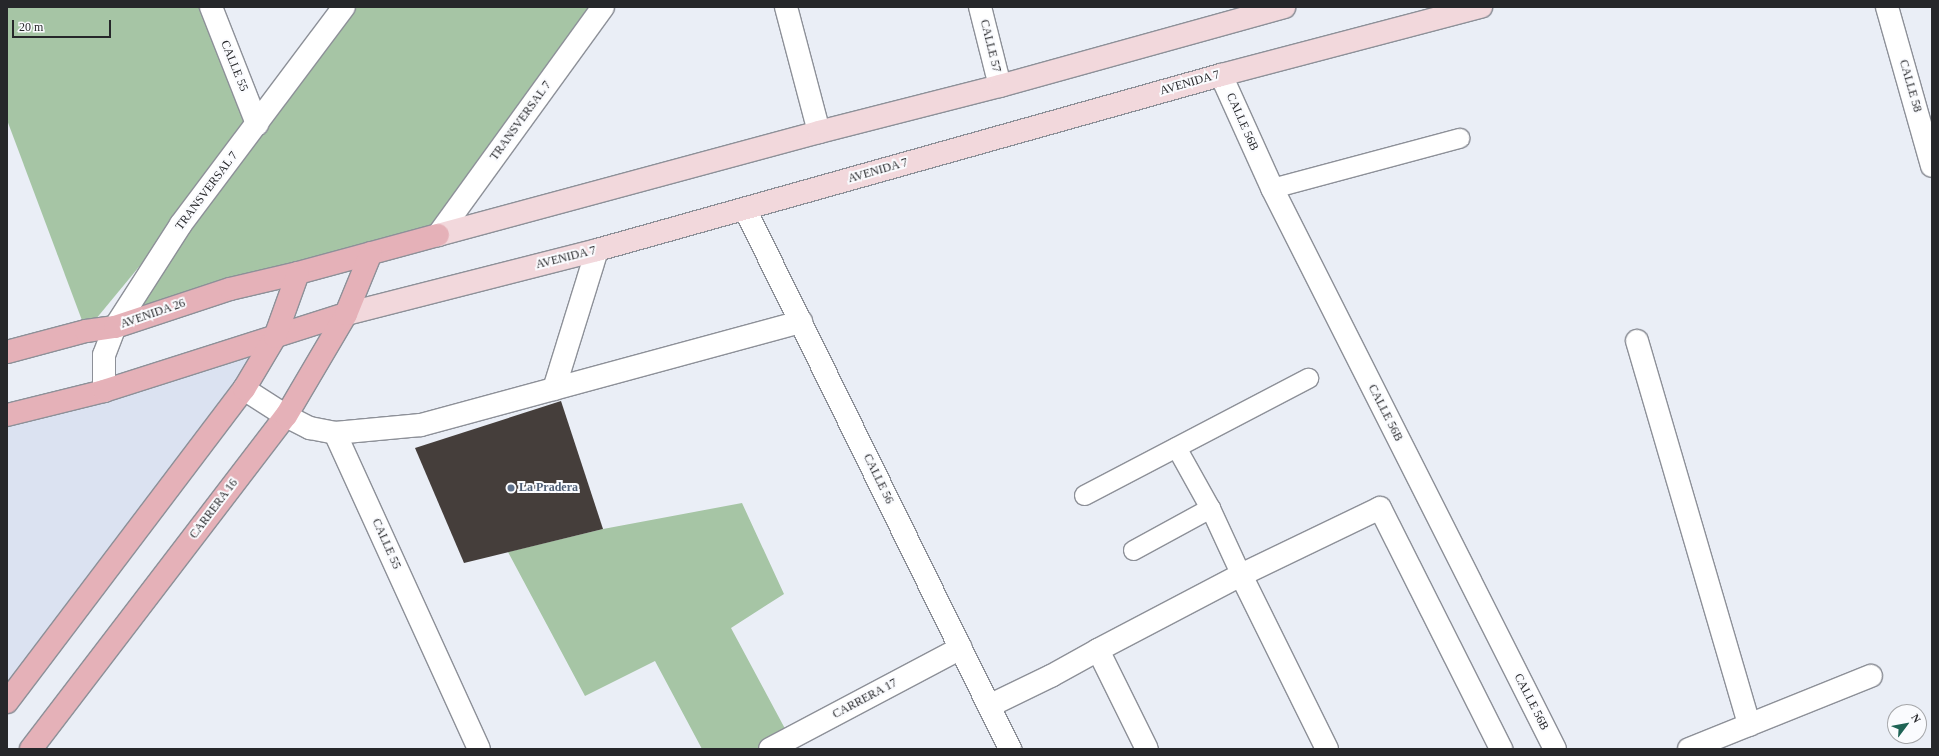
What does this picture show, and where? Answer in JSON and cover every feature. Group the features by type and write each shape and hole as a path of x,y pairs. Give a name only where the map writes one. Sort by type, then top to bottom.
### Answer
{"main road":[{"path":"7,702 244,389 275,337 298,273 819,132 1000,86 1284,7"},
{"name":"AVENIDA 7","path":"275,337 346,314 598,250 1221,75 1481,7"},
{"name":"CARRERA 16","path":"31,749 286,416 346,314 371,254"},
{"name":"AVENIDA 26","path":"7,352 86,331 115,327 230,288 298,273"},
{"path":"7,415 104,391 275,337"}],"street":[{"name":"CALLE 55","path":"211,7 257,124"},
{"name":"TRANSVERSAL 7","path":"104,391 104,355 115,327 181,224 344,7"},
{"name":"TRANSVERSAL 7","path":"438,235 603,7"},
{"path":"786,7 819,132"},
{"name":"CALLE 57","path":"980,7 1000,86"},
{"name":"CALLE 58","path":"1887,7 1932,166"},
{"name":"CALLE 56B","path":"1221,75 1272,188 1555,749"},
{"name":"CALLE 56","path":"745,209 1010,749"},
{"path":"554,388 598,250"},
{"path":"244,389 286,416 310,428 335,433 421,425 801,322"},
{"path":"1637,340 1749,725"},
{"name":"CALLE 55","path":"335,433 479,749"},
{"path":"989,706 1051,676 1241,575 1380,508 1501,749"},
{"path":"1241,575 1327,749"},
{"name":"CARRERA 17","path":"770,749 961,648"},
{"path":"1098,650 1147,749"},
{"path":"1689,749 1871,676"}],"lane":[{"path":"1272,188 1459,138"},
{"path":"1084,495 1308,378"},
{"path":"1176,447 1210,508 1241,575"},
{"path":"1133,550 1210,508"}],"shaded area":[{"path":"275,337 7,688 7,416"}],"green space":[{"path":"7,7 211,7 257,124 86,331 7,120"},
{"path":"345,7 603,7 438,235 115,327"},
{"path":"742,503 784,594 731,628 790,738 770,749 702,749 655,661 585,696 508,552 603,529"}],"building":[{"name":"La Pradera","path":"561,401 603,529 464,563 415,448"}],"place":[{"name":"La Pradera","path":"511,488"}]}
